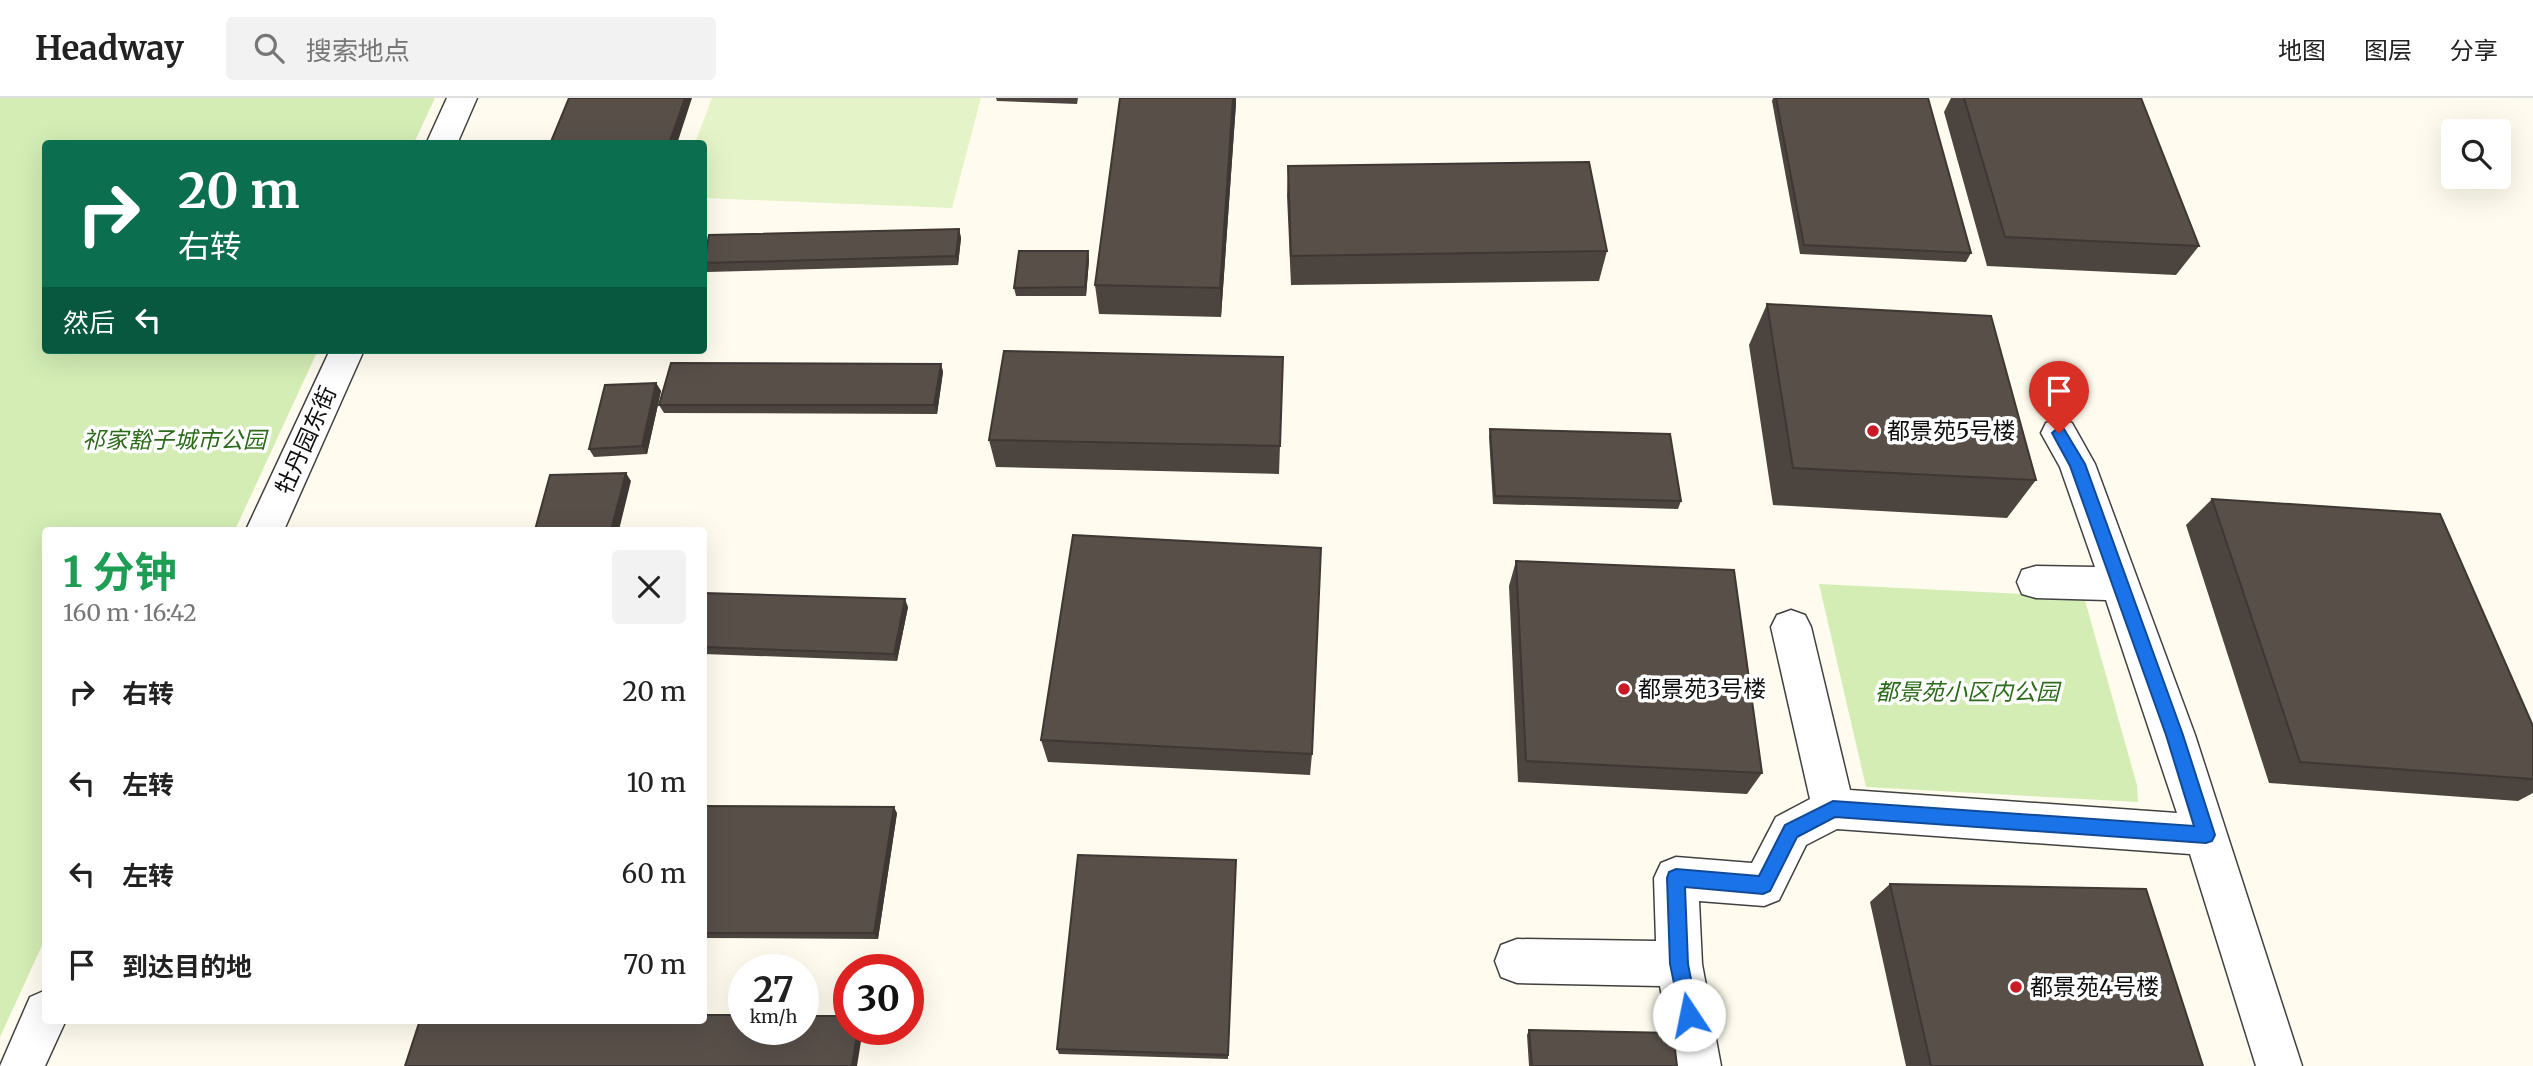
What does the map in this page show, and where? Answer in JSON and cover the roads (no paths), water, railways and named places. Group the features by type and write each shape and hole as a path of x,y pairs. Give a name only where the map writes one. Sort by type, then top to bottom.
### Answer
{"street":[{"path":"443,140 462,98"},
{"name":"牡丹园东街","path":"266,527 345,354"},
{"path":"2059,433 2077,464 2175,735 2279,1066"},
{"path":"2036,582 2120,584"},
{"path":"1791,627 1833,809"},
{"path":"1698,1066 1679,964 1676,878 1763,885 1791,831 1833,809 2206,835"},
{"path":"1517,961 1679,964"},
{"path":"22,1066 42,1022"}],"place":[{"name":"都景苑5号楼","path":"1873,431"},
{"name":"都景苑3号楼","path":"1624,689"},
{"name":"都景苑4号楼","path":"2016,987"}],"park label":[{"name":"祁家豁子城市公园","path":"174,440"},
{"name":"都景苑小区内公园","path":"1967,692"}]}
